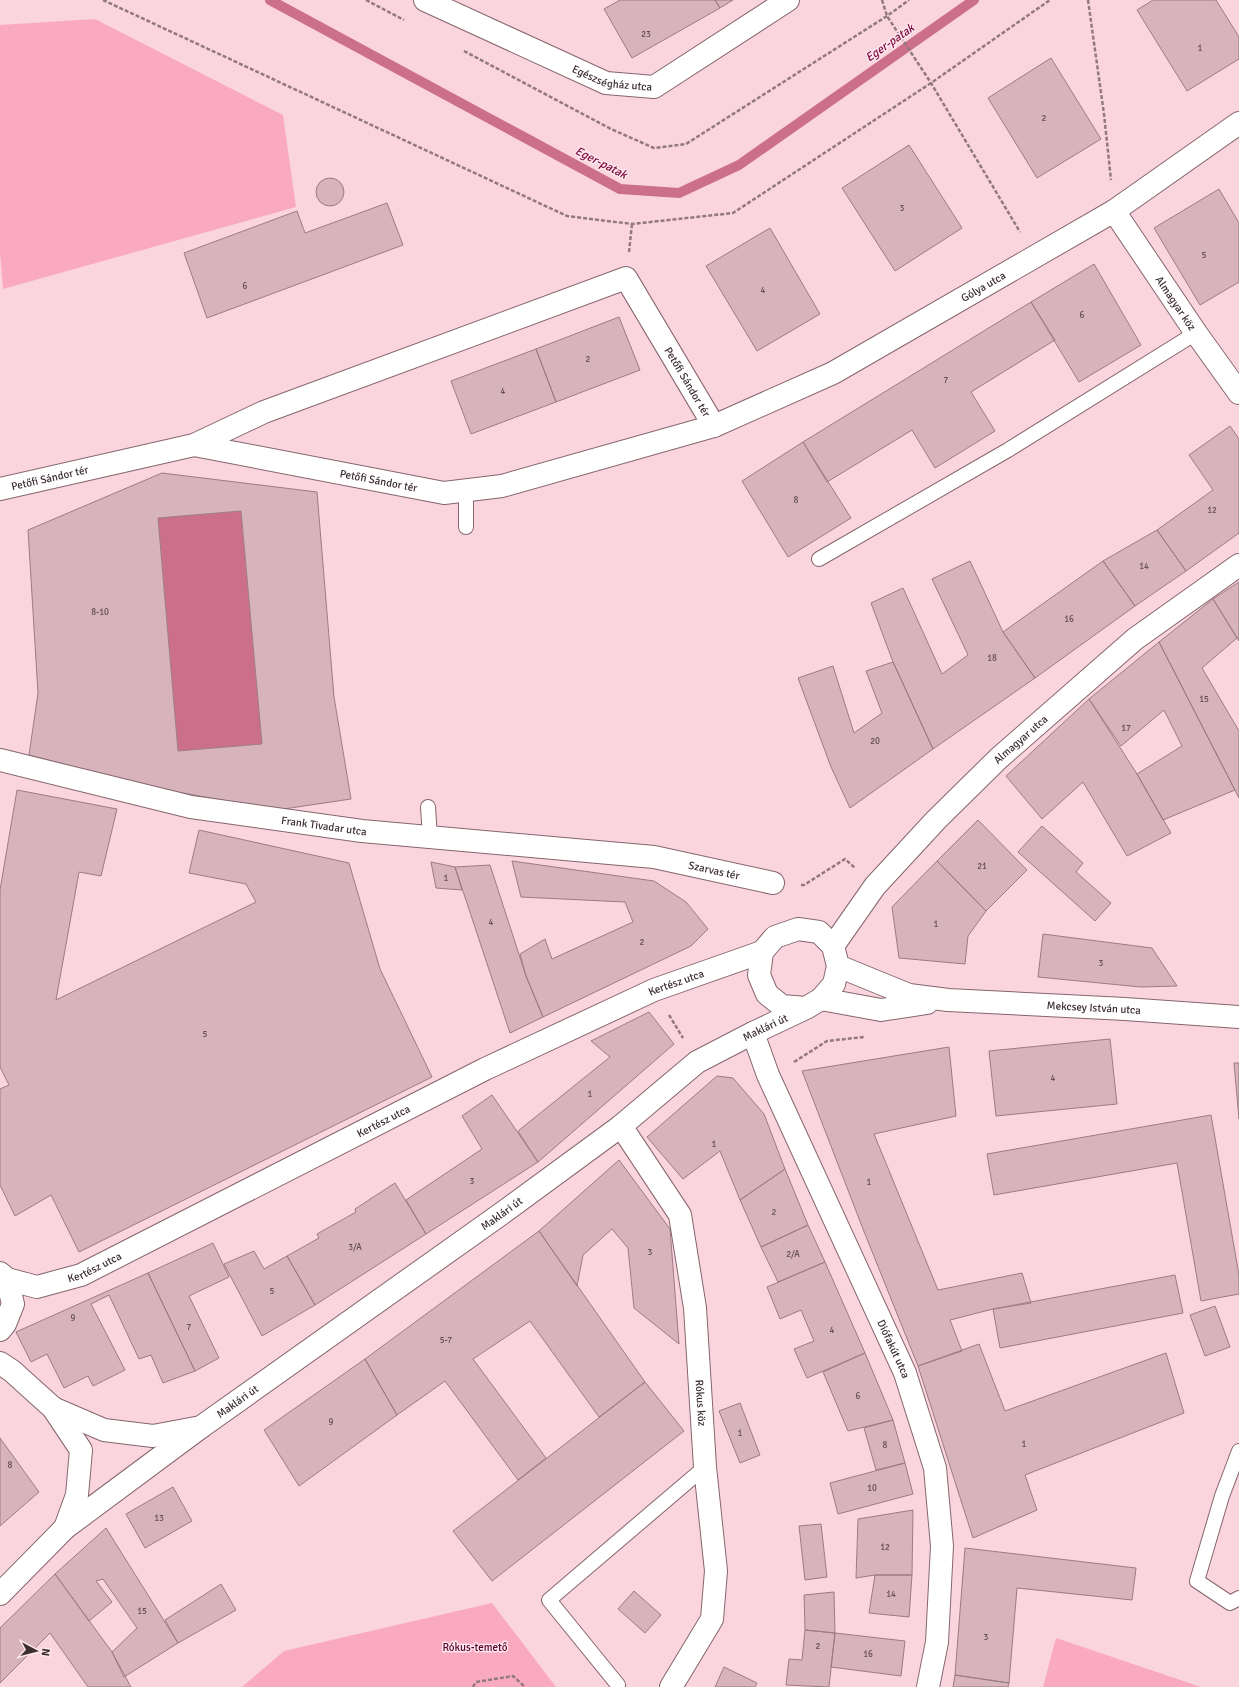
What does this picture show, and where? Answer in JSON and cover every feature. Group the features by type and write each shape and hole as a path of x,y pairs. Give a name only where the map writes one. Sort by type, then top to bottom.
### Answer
{"street":[{"name":"Egészségház utca","path":"425,0 606,83 654,87 788,0"},
{"name":"Gólya utca","path":"714,426 833,373 1035,257 1114,211 1239,123"},
{"name":"Almagyar köz","path":"1114,211 1196,333 1239,393"},
{"name":"Petőfi Sándor tér","path":"0,489 194,445 264,412 626,278 714,426 502,486 444,493 194,445"},
{"name":"Almagyar utca","path":"835,956 875,886 936,820 999,758 1134,639 1239,565"},
{"name":"Frank Tivadar utca","path":"0,760 191,807 362,831 654,857"},
{"name":"Szarvas tér","path":"654,857 773,883"},
{"path":"798,929 819,932 835,956 834,984 814,1004 782,1006 767,994 759,976 762,952 775,937 798,929"},
{"name":"Kertész utca","path":"4,1276 37,1288 81,1275 485,1069 654,990 762,952"},
{"name":"Mekcsey István utca","path":"835,956 909,995 948,1000 1125,1009 1239,1017"},
{"name":"Mekcsey István utca","path":"814,1004 881,1010 948,1000"},
{"name":"Maklári út","path":"0,1594 65,1528 201,1427 501,1214 621,1126 697,1062 814,1004"},
{"name":"Diófakút utca","path":"753,1033 768,1075 905,1373 935,1468 942,1546 937,1642 928,1687"},
{"name":"Rókus köz","path":"621,1126 680,1215 696,1308 705,1467 716,1571 712,1619 671,1687"},
{"path":"0,1330 6,1324 13,1304 4,1276"},
{"path":"0,1363 12,1371 53,1408 80,1450 77,1495 65,1528"},
{"name":"Maklári út","path":"53,1408 104,1430 153,1436 201,1427"}],"lane":[{"path":"818,559 1008,450 1196,333"},
{"path":"466,490 466,527"},
{"path":"428,807 430,837"},
{"path":"1239,1451 1222,1496 1197,1581 1230,1603 1239,1598"},
{"path":"618,1685 549,1600 705,1467"}],"path":[{"path":"103,0 567,216 632,224 733,213 931,83 1050,0"},
{"path":"882,0 887,16 931,83 1035,257"},
{"path":"1088,0 1104,114 1114,211"},
{"path":"773,883 804,885 846,859 875,886"},
{"path":"654,990 697,1062"},
{"path":"473,1687 476,1682 513,1676 525,1687"}],"green space":[{"path":"95,19 283,115 296,207 3,289 0,252 0,25"},
{"name":"Rókus-temető","path":"492,1603 556,1687 242,1687 284,1651"},
{"path":"1056,1638 1201,1687 1043,1687"}],"shaded area":[{"path":"241,511 262,744 178,751 158,518"}],"building":[{"path":"620,0 715,0 720,8 632,58 604,9"},
{"path":"715,0 733,0 720,8"},
{"path":"1153,0 1216,0 1239,37 1239,59 1187,91 1137,10"},
{"path":"1051,58 1101,139 1037,178 988,98"},
{"path":"909,145 962,228 895,271 842,188"},
{"path":"330,178 340,182 344,192 340,202 330,206 320,202 316,192 320,182"},
{"path":"1219,189 1239,223 1239,282 1200,305 1154,228"},
{"path":"387,203 403,245 207,318 184,253 297,211 305,233"},
{"path":"770,228 820,314 757,351 706,266"},
{"path":"1094,264 1141,345 1079,382 1031,302"},
{"path":"1031,302 1055,340 971,392 995,431 935,468 912,430 827,482 803,442"},
{"path":"619,317 640,370 556,402 536,349"},
{"path":"536,349 556,402 471,434 451,381"},
{"path":"1230,426 1239,439 1239,533 1186,571 1157,530 1213,490 1189,455"},
{"path":"803,442 851,518 788,557 742,481"},
{"path":"162,473 317,492 334,697 351,799 277,810 155,788 29,755 38,693 28,530","holes":["241,511 262,744 178,751 158,518"]},
{"path":"1157,530 1186,571 1135,606 1103,561"},
{"path":"970,561 1003,632 1035,678 933,749 893,662 871,603 903,588 942,674 968,655 932,579"},
{"path":"1103,561 1135,606 1035,678 1003,632"},
{"path":"1239,582 1239,641 1213,599"},
{"path":"1213,599 1237,638 1202,668 1239,731 1239,798 1159,642"},
{"path":"1159,642 1235,790 1163,820 1137,774 1182,746 1164,710 1121,746 1089,699"},
{"path":"893,662 933,749 850,808 831,767 798,678 833,666 854,733 882,713 866,671"},
{"path":"1089,699 1137,774 1171,833 1127,856 1083,782 1042,819 1006,776"},
{"path":"17,790 117,809 101,876 79,872 56,1000 256,902 246,884 189,873 199,830 349,863 380,969 432,1077 79,1252 51,1195 15,1216 0,1185 0,1089 9,1085 0,1067 0,890"},
{"path":"978,820 1027,870 986,911 937,861"},
{"path":"1042,826 1083,863 1076,872 1111,903 1095,921 1018,852"},
{"path":"512,861 654,881 686,902 708,929 691,946 543,1017 526,976 520,954 545,939 552,959 633,922 625,902 521,897"},
{"path":"937,861 986,911 968,936 965,964 899,958 892,907"},
{"path":"431,862 455,867 462,890 436,888"},
{"path":"490,865 526,976 543,1017 510,1033 455,867"},
{"path":"1043,934 1152,948 1177,986 1141,987 1038,977"},
{"path":"649,1012 674,1044 538,1162 518,1131 610,1057 591,1041"},
{"path":"1110,1039 1117,1104 996,1116 989,1051"},
{"path":"949,1047 956,1116 874,1134 938,1290 1022,1273 1031,1303 993,1309 950,1320 962,1351 918,1366 802,1071"},
{"path":"1234,1063 1239,1063 1239,1119"},
{"path":"717,1076 733,1078 764,1114 785,1169 740,1200 720,1151 683,1179 647,1137"},
{"path":"492,1095 538,1162 426,1234 406,1200 482,1149 462,1116"},
{"path":"1211,1115 1239,1275 1239,1294 1201,1301 1177,1163 994,1195 987,1154"},
{"path":"619,1160 670,1229 679,1344 634,1308 628,1248 612,1229 583,1255 577,1286 539,1231"},
{"path":"785,1169 808,1225 761,1247 740,1200"},
{"path":"395,1183 426,1234 315,1305 287,1256 319,1238 317,1234 356,1212 355,1209"},
{"path":"808,1225 825,1262 778,1282 761,1247"},
{"path":"539,1231 645,1382 599,1417 530,1321 473,1359 546,1458 518,1480 445,1381 397,1415 365,1359"},
{"path":"213,1243 229,1277 189,1296 219,1358 195,1371 148,1273"},
{"path":"254,1251 264,1269 287,1256 315,1305 262,1336 224,1264"},
{"path":"825,1262 865,1353 807,1378 794,1349 814,1341 801,1310 780,1319 767,1287"},
{"path":"148,1273 195,1371 163,1383 151,1355 139,1359 109,1295 91,1304 125,1370 93,1386 88,1376 64,1388 47,1354 31,1362 16,1332"},
{"path":"1175,1275 1183,1313 1000,1348 993,1309"},
{"path":"1215,1306 1230,1347 1205,1356 1190,1315"},
{"path":"979,1344 1005,1411 1166,1353 1184,1413 1025,1475 1037,1510 973,1538 918,1366"},
{"path":"865,1353 893,1420 848,1431 823,1372"},
{"path":"365,1359 397,1415 299,1486 264,1430"},
{"path":"645,1382 684,1431 492,1581 453,1531"},
{"path":"740,1403 760,1455 740,1463 719,1411"},
{"path":"893,1420 905,1463 876,1470 864,1428"},
{"path":"0,1438 39,1492 0,1526"},
{"path":"905,1463 913,1494 838,1514 830,1483"},
{"path":"173,1487 192,1521 145,1548 126,1514"},
{"path":"913,1510 912,1575 875,1575 856,1578 858,1519"},
{"path":"821,1524 827,1577 805,1580 799,1526"},
{"path":"106,1528 178,1643 124,1677 112,1652 137,1628 103,1579 96,1581 112,1602 89,1621 55,1574"},
{"path":"965,1548 1136,1568 1132,1600 1017,1588 1009,1683 955,1675"},
{"path":"55,1574 112,1652 131,1687 88,1687 50,1633 0,1683 0,1628"},
{"path":"875,1575 912,1575 909,1617 869,1613"},
{"path":"221,1584 236,1610 178,1643 165,1620"},
{"path":"634,1591 661,1615 645,1633 618,1609"},
{"path":"834,1592 835,1633 805,1630 804,1595"},
{"path":"805,1630 835,1633 829,1687 786,1685 789,1659 802,1660"},
{"path":"835,1633 905,1641 901,1676 831,1667"},
{"path":"724,1667 757,1683 755,1687 715,1687"},
{"path":"955,1675 1009,1683 1008,1687 953,1687"}],"waterway":[{"name":"Eger-patak","path":"270,0 620,189 679,193 739,165 974,0"}]}
